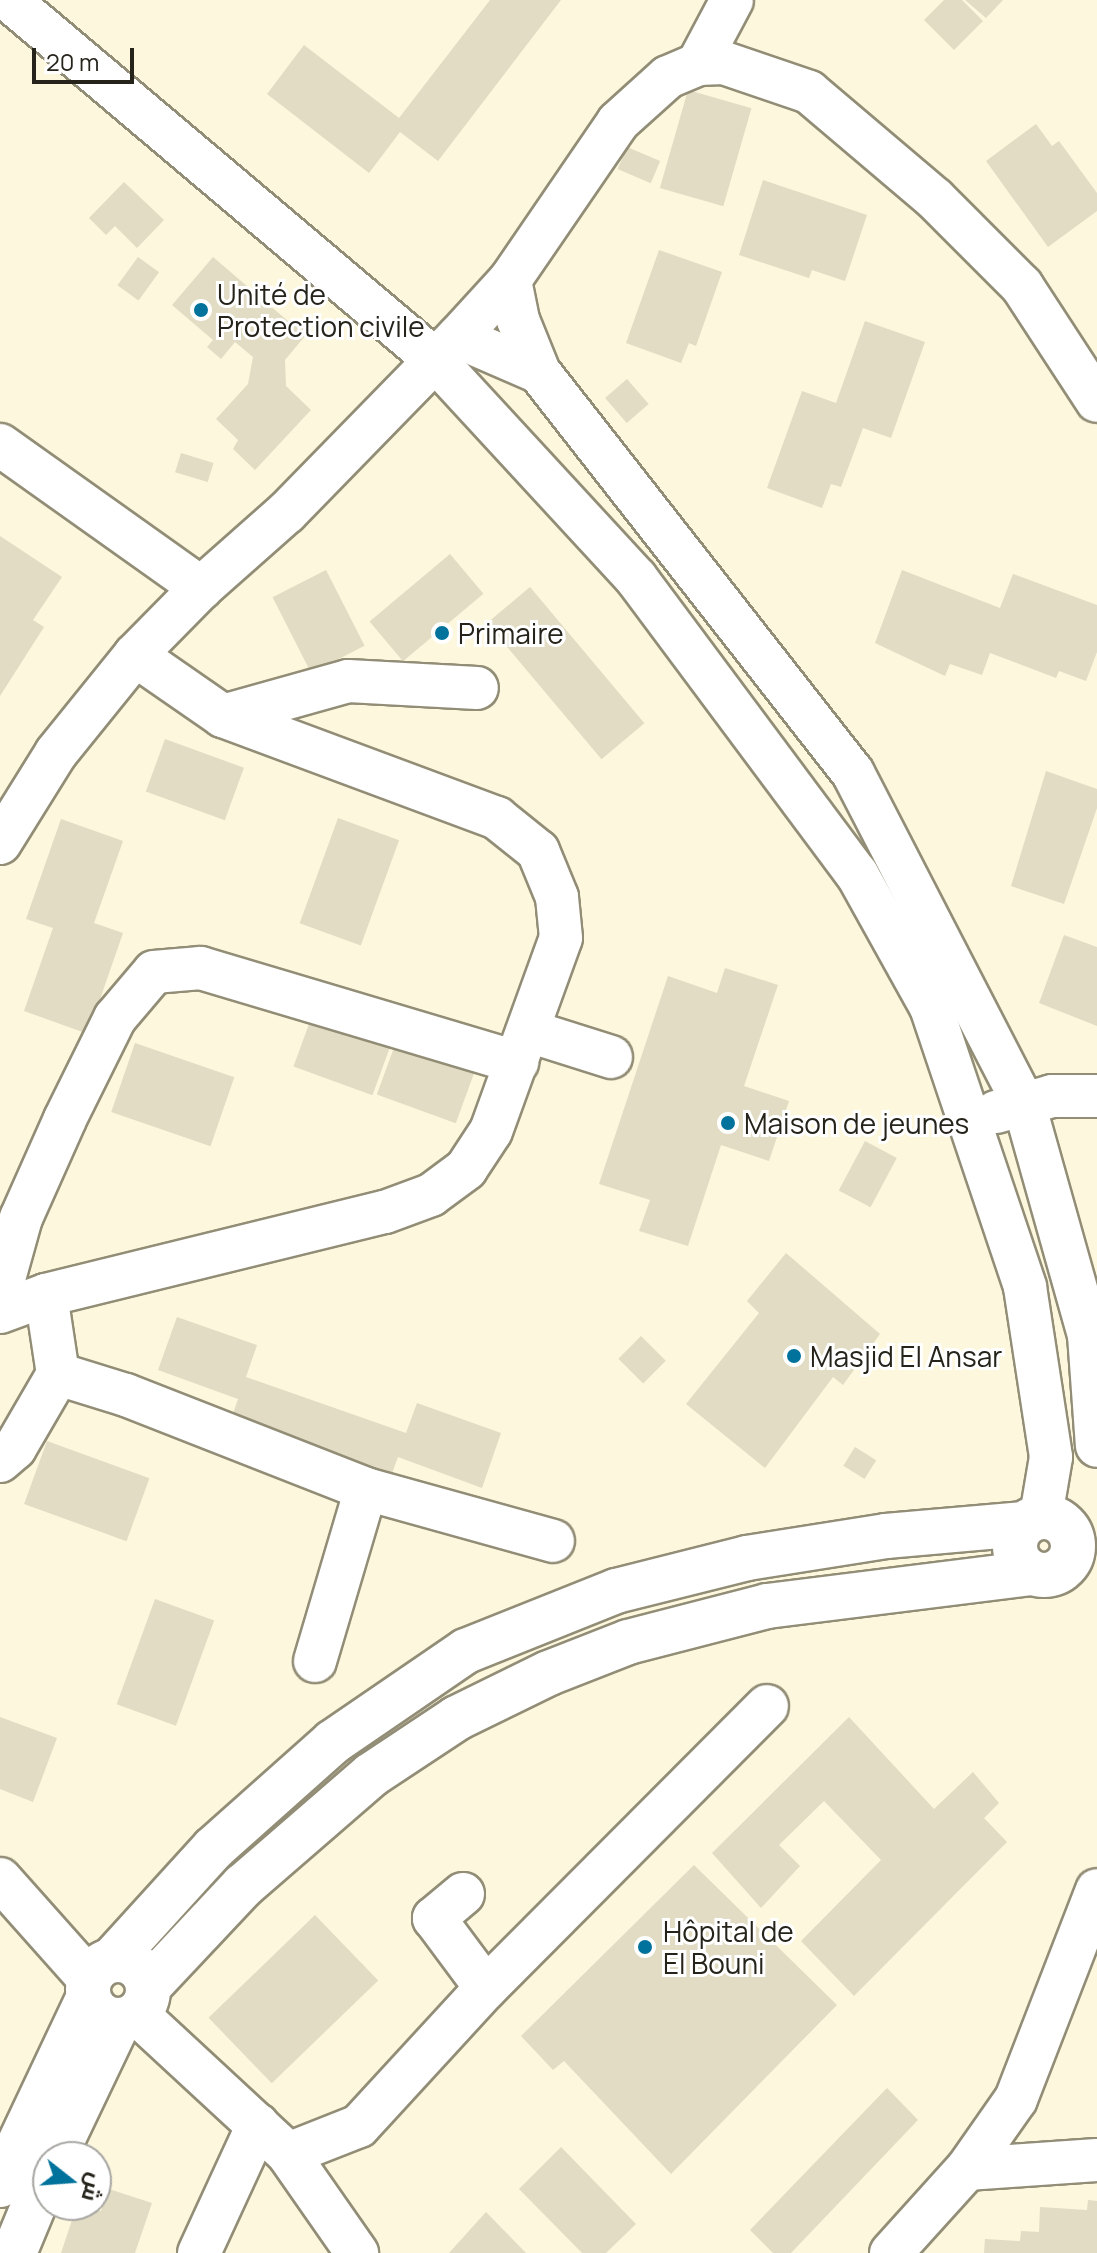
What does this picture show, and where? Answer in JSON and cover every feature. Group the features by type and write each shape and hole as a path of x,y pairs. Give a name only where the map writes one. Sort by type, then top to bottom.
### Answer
{"main road":[{"path":"0,2185 116,1993 214,1848 333,1742 466,1651 616,1591 747,1558 886,1536 1055,1521 1071,1533 1072,1552 1042,1573"},
{"path":"60,2141 116,1993 371,1775 457,1718 549,1673 628,1642 767,1606 1042,1573 1097,1580"},
{"path":"14,2253 32,2210"}],"street":[{"path":"9,0 446,348 636,578 857,874 931,1007 1025,1287 1051,1457 1055,1521"},
{"path":"698,64 732,0"},
{"path":"0,843 56,753 135,655 201,588 287,512 510,280 618,122 668,77 698,64 724,63 809,92 866,140 935,199 1022,286 1097,401"},
{"path":"510,280 518,320 539,372 853,773 1024,1104 1089,1335 1097,1446"},
{"path":"446,348 539,372"},
{"path":"0,445 201,588"},
{"path":"0,1312 46,1295 385,1212 431,1195 466,1169 491,1131 561,938 557,897 538,851 497,818 223,716 135,655"},
{"path":"223,716 348,681 477,688"},
{"path":"0,1293 21,1218 65,1119 115,1018 154,972 201,968 523,1047 611,1057"},
{"path":"968,1119 1052,1096 1097,1096"},
{"path":"0,1461 15,1448 58,1374 46,1295"},
{"path":"58,1374 126,1395 366,1489 553,1541"},
{"path":"315,1661 366,1489"},
{"path":"288,2154 359,2126 486,1988 767,1706"},
{"path":"0,1879 288,2154 357,2253"},
{"path":"891,2253 967,2169 1016,2099 1097,1890"},
{"path":"463,1894 434,1918 486,1988"},
{"path":"199,2253 258,2125"},
{"path":"967,2169 1097,2160"}],"building":[{"path":"490,0 561,0 438,161 400,132 369,173 267,94 304,45 399,118"},
{"path":"944,0 962,0 983,21 954,50 924,20"},
{"path":"965,0 1003,0 986,18"},
{"path":"688,90 751,108 723,206 660,188"},
{"path":"1036,124 1052,146 1059,141 1097,193 1097,211 1048,247 986,161"},
{"path":"627,147 660,161 651,183 618,169"},
{"path":"763,180 867,215 845,281 812,270 809,278 739,255"},
{"path":"124,182 164,220 137,248 115,226 106,235 89,218"},
{"path":"659,250 722,272 696,346 689,343 681,363 626,343"},
{"path":"138,257 159,272 138,301 117,285"},
{"path":"213,257 288,321 298,319 310,330 285,360 286,386 311,410 255,470 233,449 238,440 216,419 248,384 253,357 235,342 221,359 207,347 213,340 172,305"},
{"path":"865,321 925,342 891,438 863,428 841,487 831,484 822,508 767,488 802,391 836,403"},
{"path":"627,379 649,404 627,423 605,398"},
{"path":"181,453 214,463 208,482 175,472"},
{"path":"0,536 62,577 33,620 44,627 0,696"},
{"path":"450,554 483,594 403,661 370,621"},
{"path":"326,570 365,646 311,673 273,597"},
{"path":"902,570 1000,608 1013,574 1097,605 1097,652 1086,681 1059,671 1056,678 990,653 982,675 950,664 945,676 875,643"},
{"path":"530,587 644,723 602,759 487,623"},
{"path":"165,739 244,768 225,820 146,792"},
{"path":"1046,771 1097,789 1097,808 1064,904 1011,886"},
{"path":"338,818 399,840 361,945 300,923"},
{"path":"61,819 123,841 94,923 123,933 88,1034 24,1011 53,928 26,919"},
{"path":"1064,935 1097,947 1097,1026 1039,1003"},
{"name":"Maison de jeunes","path":"725,968 778,985 744,1086 789,1101 769,1161 721,1145 688,1246 639,1231 650,1200 599,1184 668,976 717,993"},
{"path":"313,1013 392,1042 372,1095 294,1067"},
{"path":"396,1042 475,1071 456,1123 377,1095"},
{"path":"135,1043 234,1077 211,1146 111,1112"},
{"path":"865,1141 897,1158 870,1207 839,1190"},
{"name":"Masjid El Ansar","path":"786,1253 880,1334 843,1385 833,1377 765,1468 686,1404 759,1313 747,1301"},
{"path":"177,1317 257,1345 246,1377 406,1433 417,1403 501,1433 482,1488 398,1457 387,1487 227,1431 238,1399 158,1370"},
{"path":"641,1336 666,1361 643,1383 618,1359"},
{"path":"47,1441 149,1478 127,1541 24,1504"},
{"path":"855,1447 876,1460 865,1479 843,1466"},
{"path":"155,1599 214,1621 176,1726 117,1704"},
{"path":"0,1717 57,1738 33,1802 0,1789"},
{"path":"849,1717 934,1809 973,1772 999,1803 984,1818 1007,1842 854,1996 801,1941 881,1860 824,1801 779,1845 800,1866 761,1908 712,1853"},
{"path":"694,1865 837,2005 671,2174 564,2061 553,2070 521,2036"},
{"path":"315,1915 378,1980 272,2083 209,2018"},
{"path":"887,2088 918,2120 791,2253 773,2253 750,2230"},
{"path":"561,2147 636,2224 606,2253 582,2253 519,2189"},
{"path":"112,2190 152,2203 135,2253 61,2253 72,2221 112,2221"},
{"path":"1088,2200 1097,2201 1097,2253 984,2253 985,2239 1020,2241 1021,2231 1039,2232 1040,2207 1087,2210"},
{"path":"486,2212 526,2253 449,2253"}],"place":[{"name":"Unité de Protection civile","path":"201,310"},
{"name":"Primaire","path":"442,633"},
{"name":"Maison de jeunes","path":"728,1123"},
{"name":"Masjid El Ansar","path":"794,1356"},
{"name":"Hôpital de El Bouni","path":"645,1947"}]}
